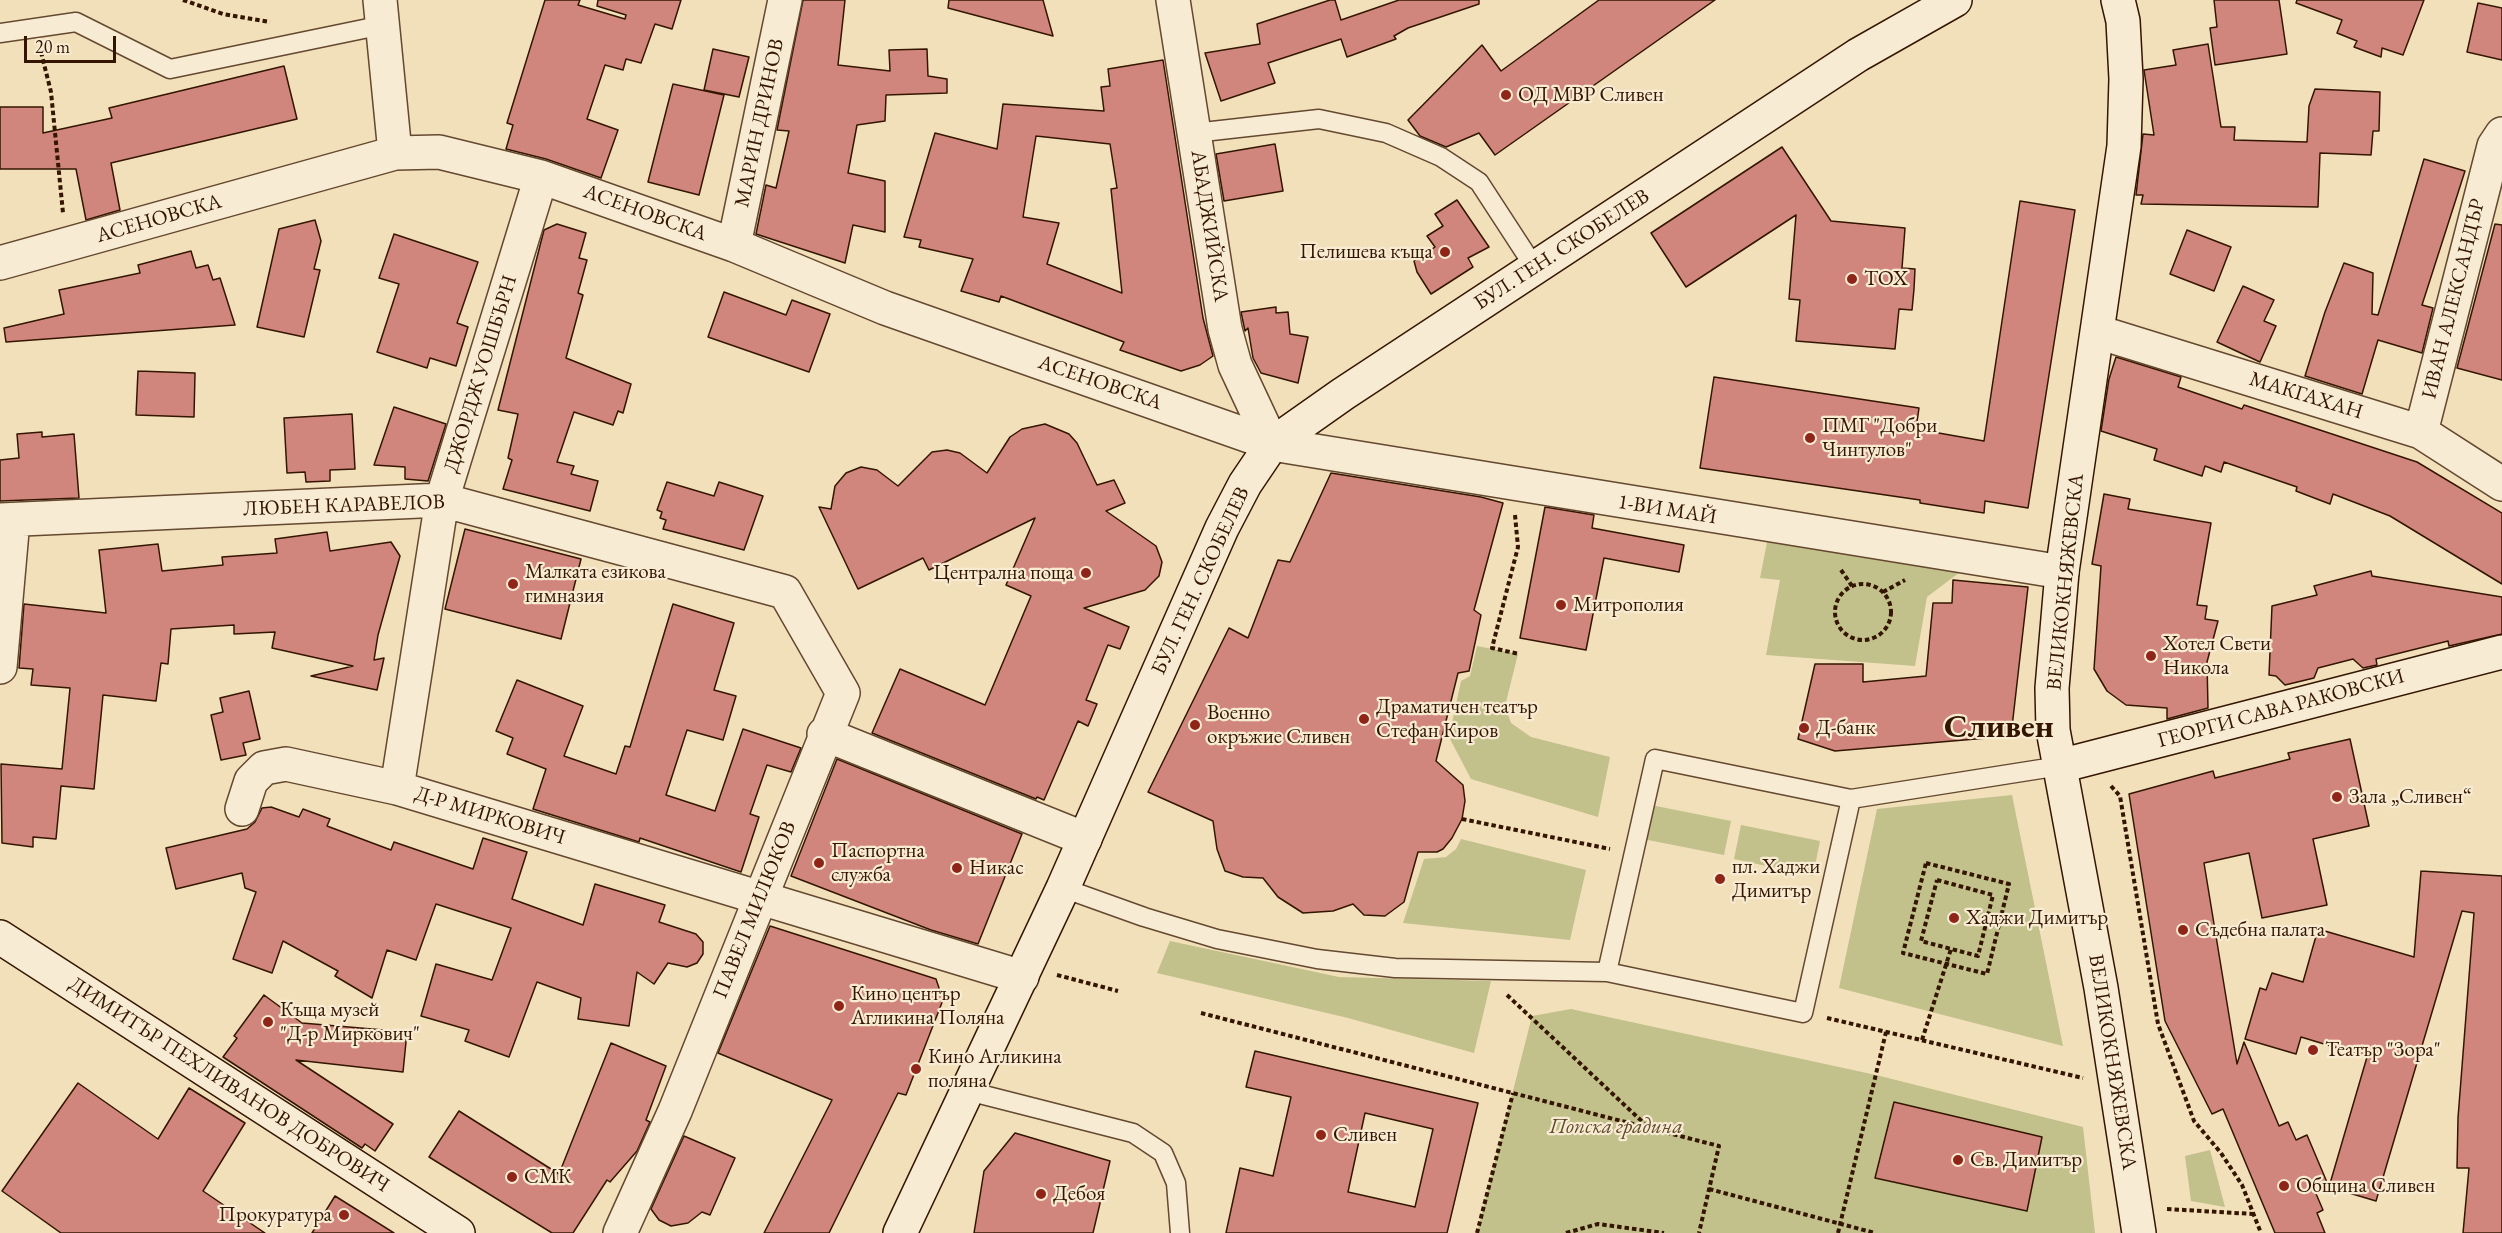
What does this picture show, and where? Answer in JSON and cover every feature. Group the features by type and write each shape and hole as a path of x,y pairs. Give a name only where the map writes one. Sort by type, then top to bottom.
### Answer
{"street":[{"name":"МАРИН ДРИНОВ","path":"734,245 785,0"},
{"name":"АБАДЖИЙСКА","path":"1173,0 1225,329 1235,365 1272,444"},
{"name":"БУЛ. ГЕН. СКОБЕЛЕВ","path":"900,1233 1064,888 1222,528 1245,484 1272,444 1858,56 1955,0"},
{"name":"ВЕЛИКОКНЯЖЕВСКА","path":"2114,7 2126,79 2124,146 2062,572 2052,688 2053,730 2073,763 2137,1220"},
{"path":"381,13 395,153"},
{"name":"ИВАН АЛЕКСАНДЪР","path":"2421,432 2494,146 2502,134"},
{"name":"АСЕНОВСКА","path":"0,263 395,153 439,152 542,177 734,245 885,308 1272,444"},
{"name":"ДЖОРДЖ УОШБЪРН","path":"397,788 442,500 542,177"},
{"name":"МАКГАХАН","path":"2098,332 2421,432 2502,484"},
{"name":"1-ВИ МАЙ","path":"1272,444 1511,485 2062,572"},
{"name":"ЛЮБЕН КАРАВЕЛОВ","path":"7,520 442,500 785,592"},
{"path":"0,667 7,520"},
{"name":"ПАВЕЛ МИЛЮКОВ","path":"620,1233 675,1111 824,734 843,693 785,592"},
{"name":"ГЕОРГИ САВА РАКОВСКИ","path":"2073,763 2502,652"},
{"path":"824,734 1085,839"},
{"name":"Д-Р МИРКОВИЧ","path":"242,809 252,781 264,768 286,764 397,788 760,898 1024,972"},
{"name":"ДИМИТЪР ПЕХЛИВАНОВ ДОБРОВИЧ","path":"0,937 458,1233"}],"lane":[{"path":"0,33 76,22 170,69 381,13"},
{"path":"1194,133 1319,119 1386,133 1441,157 1479,182 1535,268"},
{"path":"1607,972 1655,759 1851,799 2073,763"},
{"path":"1064,888 1144,917 1217,939 1295,955 1395,968 1607,972 1803,1012 1851,799"},
{"path":"968,1091 1133,1133 1162,1153 1176,1183 1180,1233"}],"path":[{"path":"183,0 223,15 277,23"},
{"path":"35,28 51,92 59,191 69,244"},
{"path":"1511,485 1518,547 1492,648 1519,654"},
{"path":"1869,584 1883,592 1891,609 1891,618 1881,634 1863,640 1845,633 1839,626 1835,608 1844,591 1852,586 1869,584"},
{"path":"2073,763 2120,796 2158,1024 2194,1121 2221,1153 2242,1185 2262,1233"},
{"path":"1462,819 1634,854"},
{"path":"1926,863 2009,884 1987,974 1946,963 1903,953 1926,863"},
{"path":"1937,880 1993,895 1977,956 1951,949 1921,941 1937,880"},
{"path":"1922,1040 1951,949"},
{"path":"1481,969 1649,1128"},
{"path":"1024,972 1118,991"},
{"path":"1202,1012 1719,1146 1699,1233"},
{"path":"1803,1012 2117,1086"},
{"path":"1838,1233 1886,1032"},
{"path":"1477,1233 1513,1093"},
{"path":"1709,1189 1875,1233"},
{"path":"2137,1220 2253,1214"},
{"path":"1566,1233 1598,1224 1665,1233"}],"green space":[{"path":"1770,527 1977,559 1927,597 1915,666 1766,655 1780,580 1760,578"},
{"path":"1477,646 1518,654 1505,706 1511,723 1531,737 1610,757 1598,817 1471,779 1449,737 1461,681 1470,676"},
{"path":"2012,795 2063,1046 1839,988 1877,809"},
{"path":"1651,805 1731,821 1724,855 1643,839"},
{"path":"1741,825 1820,841 1813,876 1734,859"},
{"path":"1461,839 1586,870 1570,940 1403,923 1424,859 1446,857 1456,849"},
{"path":"1170,941 1339,977 1491,981 1474,1053 1348,1018 1157,973"},
{"name":"Попска градина","path":"1571,1009 1876,1075 2083,1127 2095,1233 1477,1233 1532,1016"},
{"path":"2210,1150 2225,1207 2191,1201 2185,1156"}],"building":[{"path":"545,0 580,0 578,5 625,19 626,15 597,6 598,0 681,0 672,29 655,24 641,63 626,59 623,70 605,65 587,119 618,130 601,178 546,159 506,149 513,125 507,123"},
{"path":"803,0 845,0 838,65 890,71 889,50 927,49 928,76 947,79 947,93 886,95 885,121 857,125 848,173 885,181 885,232 853,225 845,263 756,234 766,185 776,188 789,131 777,130"},
{"path":"949,0 1043,0 1053,36 948,8"},
{"path":"1335,0 1341,20 1399,0 1479,0 1479,4 1408,28 1394,36 1396,39 1347,57 1341,39 1268,63 1275,83 1221,101 1205,53 1260,44 1257,24"},
{"name":"ОД МВР Сливен","path":"1599,0 1715,0 1495,155 1479,133 1446,147 1420,136 1408,120 1482,45 1501,71"},
{"path":"2214,0 2279,0 2287,54 2215,65 2210,28 2217,27"},
{"path":"2297,0 2424,0 2403,55 2382,48 2381,57 2354,47 2357,41 2337,33 2342,20 2296,3"},
{"path":"2478,3 2502,8 2502,60 2467,52"},
{"path":"2208,44 2221,127 2235,127 2234,140 2307,142 2309,106 2315,89 2380,92 2379,131 2373,131 2371,155 2320,153 2318,207 2141,204 2143,195 2136,195 2143,134 2154,135 2144,70 2176,65 2173,50"},
{"path":"713,49 749,57 739,97 704,90"},
{"path":"1163,60 1203,318 1213,356 1200,365 1181,371 1120,350 1124,342 1001,296 999,302 961,291 973,259 919,247 921,240 904,237 935,133 997,149 1003,104 1104,111 1101,87 1110,86 1108,69","holes":["1036,136 1110,144 1117,188 1111,189 1122,293 1047,264 1059,223 1023,217"]},
{"path":"284,66 297,119 111,163 120,210 86,220 76,169 0,169 0,107 43,107 43,133 112,118 109,108"},
{"path":"673,84 724,95 699,195 648,182"},
{"path":"1275,144 1283,191 1224,201 1216,154"},
{"path":"1782,147 1831,221 1905,228 1902,268 1915,269 1914,289 1912,310 1899,309 1895,349 1796,341 1800,300 1789,299 1796,215 1686,287 1651,233"},
{"path":"2424,159 2465,171 2422,305 2433,308 2422,353 2378,340 2362,394 2305,376 2325,312 2344,263 2373,273 2372,314 2378,315"},
{"name":"Пелишева къща","path":"1457,200 1489,247 1468,258 1473,267 1431,294 1417,272 1414,261 1435,247 1427,236 1443,226 1435,214"},
{"path":"2020,201 2075,210 2028,508 1985,501 1984,513 1920,503 1920,500 1700,468 1714,377 1919,408 1916,429 1984,441"},
{"path":"315,220 321,241 314,269 320,270 304,337 257,327 279,229"},
{"path":"557,224 586,233 579,258 587,260 578,293 583,295 566,358 631,384 623,413 618,411 613,425 574,412 557,462 574,466 571,474 598,481 590,511 503,489 512,460 508,458 518,414 498,410 544,230"},
{"path":"2495,224 2502,225 2502,380 2457,368"},
{"path":"2187,230 2231,247 2214,291 2170,274"},
{"path":"394,234 478,262 457,323 468,327 456,366 430,358 427,368 377,352 399,284 379,278"},
{"path":"191,251 196,268 208,265 213,280 220,278 235,325 6,342 4,328 64,314 59,290 140,273 138,265"},
{"path":"2243,286 2274,300 2264,321 2276,326 2260,362 2217,342"},
{"path":"724,292 786,315 792,300 830,314 809,372 708,337"},
{"path":"1276,307 1276,313 1288,312 1290,334 1308,337 1298,383 1261,373 1253,358 1248,328 1245,331 1241,312"},
{"path":"2116,357 2181,377 2178,387 2242,409 2244,405 2417,462 2502,513 2502,584 2390,516 2333,494 2330,504 2296,491 2297,487 2224,462 2221,472 2205,466 2202,476 2154,460 2157,449 2101,431 2109,379"},
{"path":"138,371 195,373 194,417 136,415"},
{"path":"394,407 446,424 428,481 405,479 405,467 374,465"},
{"path":"352,414 355,469 330,470 330,481 306,482 305,472 287,473 284,418"},
{"name":"Централна поща","path":"1045,424 1069,434 1077,443 1097,485 1114,480 1125,503 1106,511 1156,546 1162,562 1159,576 1145,590 1084,608 1129,627 1120,649 1108,645 1086,700 1097,704 1088,726 1078,721 1044,800 1037,797 1036,799 872,733 900,669 985,705 1031,596 1006,585 1035,518 929,570 923,558 858,589 819,507 831,509 835,486 846,473 861,467 877,470 898,486 932,452 947,450 960,453 987,473 1010,437 1022,429"},
{"path":"42,432 42,437 74,434 79,498 0,501 0,460 19,458 17,434"},
{"name":"Драматичен театър Стефан Киров","path":"1331,473 1481,497 1503,503 1474,610 1481,615 1469,671 1458,673 1436,761 1463,785 1465,801 1462,819 1443,849 1437,852 1418,852 1404,902 1385,916 1364,915 1353,904 1333,911 1303,913 1278,897 1263,878 1243,877 1225,871 1217,849 1213,821 1148,792 1229,628 1248,638 1278,560 1290,562"},
{"path":"667,482 714,496 719,482 763,496 744,550 663,529 666,520 660,518 662,512 657,510"},
{"path":"2104,494 2130,499 2128,509 2211,523 2197,605 2207,606 2205,619 2218,621 2207,662 2208,708 2167,719 2167,708 2126,705 2107,691 2094,669 2101,566 2092,564"},
{"name":"Митрополия","path":"1545,507 1594,515 1592,528 1684,545 1679,572 1604,558 1586,650 1520,638"},
{"name":"Малката езикова гимназия","path":"465,529 581,559 561,639 445,609"},
{"path":"327,532 330,551 391,542 400,556 378,635 374,660 384,658 377,690 311,676 353,666 272,648 275,632 234,634 234,625 171,629 168,664 161,663 156,701 103,695 94,789 61,786 56,839 33,837 33,847 2,843 1,764 62,769 70,688 31,685 33,669 19,668 24,604 106,613 99,550 158,544 162,571 223,565 222,557 277,553 275,539"},
{"path":"2371,571 2372,576 2502,597 2502,634 2449,646 2448,641 2376,659 2377,665 2363,668 2353,659 2318,668 2314,678 2285,685 2276,676 2269,675 2272,606 2317,595 2314,586"},
{"path":"1953,580 2028,587 2011,736 1835,751 1798,739 1815,664 1863,664 1863,682 1926,676 1933,603 1952,603"},
{"path":"673,604 734,623 714,690 736,696 723,740 687,730 666,795 715,811 743,729 801,748 791,772 767,765 750,814 759,817 741,872 640,838 639,842 533,809 546,769 507,754 513,738 496,731 517,680 583,706 564,756 616,774 625,746 630,747"},
{"path":"249,691 260,739 243,743 246,755 221,760 211,715 223,712 220,698"},
{"name":"Съдебна палата","path":"2350,739 2369,826 2313,839 2327,905 2262,918 2249,853 2204,863 2237,1064 2244,1042 2279,1126 2288,1122 2296,1140 2307,1135 2329,1187 2311,1182 2323,1210 2317,1213 2325,1233 2275,1233 2223,1109 2212,1114 2165,1021 2129,794 2213,771 2215,778 2290,759 2288,753"},
{"path":"837,759 1022,834 978,944 931,930 791,876"},
{"path":"271,807 299,817 303,809 330,819 327,826 391,850 394,842 473,869 483,838 527,852 512,899 583,925 595,884 665,905 659,922 696,934 703,942 703,954 697,963 687,967 668,963 654,984 637,972 629,1026 578,1019 581,998 537,982 509,1057 465,1041 469,1030 421,1016 436,964 492,980 511,928 436,904 416,960 387,950 372,998 335,976 338,971 283,941 272,973 233,959 256,892 245,888 242,873 176,889 166,848 247,829 255,822 262,808"},
{"path":"2421,871 2502,876 2502,1233 2463,1233 2469,1168 2457,1168 2458,1118 2474,913 2462,911 2376,1201 2329,1187 2367,1057 2301,1037 2296,1054 2245,1039 2260,988 2266,990 2272,973 2303,982 2318,929 2414,957"},
{"name":"Кино център Агликина Поляна","path":"770,926 936,979 943,1000 906,1095 898,1093 829,1233 764,1233 832,1100 718,1053"},
{"path":"264,995 302,1023 407,1032 403,1072 296,1060 393,1124 375,1151 365,1144 362,1148 223,1057 237,1038 234,1036"},
{"path":"611,1043 666,1066 646,1120 650,1122 637,1151 610,1182 607,1180 573,1233 552,1233 429,1157 459,1111 559,1174"},
{"path":"1255,1051 1478,1103 1447,1233 1226,1233 1240,1168 1273,1176 1291,1097 1246,1087","holes":["1365,1113 1433,1129 1415,1207 1348,1192"]},
{"path":"78,1083 158,1139 189,1088 245,1123 203,1191 265,1233 61,1233 2,1191"},
{"name":"Св. Димитър","path":"1894,1102 2042,1137 2027,1211 1875,1178"},
{"name":"Дебоя","path":"1015,1133 1110,1161 1093,1233 974,1233 984,1171"},
{"path":"684,1136 735,1158 710,1215 702,1212 688,1223 671,1226 659,1220 651,1209"},
{"name":"Прокуратура","path":"335,1196 394,1233 312,1233"}],"place":[{"name":"ОД МВР Сливен","path":"1506,95"},
{"name":"Пелишева къща","path":"1445,252"},
{"name":"ТОХ","path":"1852,279"},
{"name":"ПМГ \"Добри Чинтулов\"","path":"1810,438"},
{"name":"Централна поща","path":"1086,573"},
{"name":"Малката езикова гимназия","path":"513,584"},
{"name":"Митрополия","path":"1561,605"},
{"name":"Хотел Свети Никола","path":"2151,656"},
{"name":"Драматичен театър Стефан Киров","path":"1364,719"},
{"name":"Военно окръжие Сливен","path":"1195,725"},
{"name":"Д-банк","path":"1804,728"},
{"name":"Зала „Сливен“","path":"2337,797"},
{"name":"Паспортна служба","path":"819,863"},
{"name":"Никас","path":"957,868"},
{"name":"пл. Хаджи Димитър","path":"1720,879"},
{"name":"Хаджи Димитър","path":"1954,918"},
{"name":"Съдебна палата","path":"2183,930"},
{"name":"Кино център Агликина Поляна","path":"839,1006"},
{"name":"Къща музей \"Д-р Миркович\"","path":"268,1022"},
{"name":"Театър \"Зора\"","path":"2313,1050"},
{"name":"Кино Агликина поляна","path":"916,1069"},
{"name":"Сливен","path":"1321,1135"},
{"name":"Св. Димитър","path":"1958,1160"},
{"name":"СМК","path":"512,1177"},
{"name":"Община Сливен","path":"2284,1186"},
{"name":"Дебоя","path":"1041,1194"},
{"name":"Прокуратура","path":"344,1215"}],"district":[{"name":"Сливен","path":"1999,728"}]}
